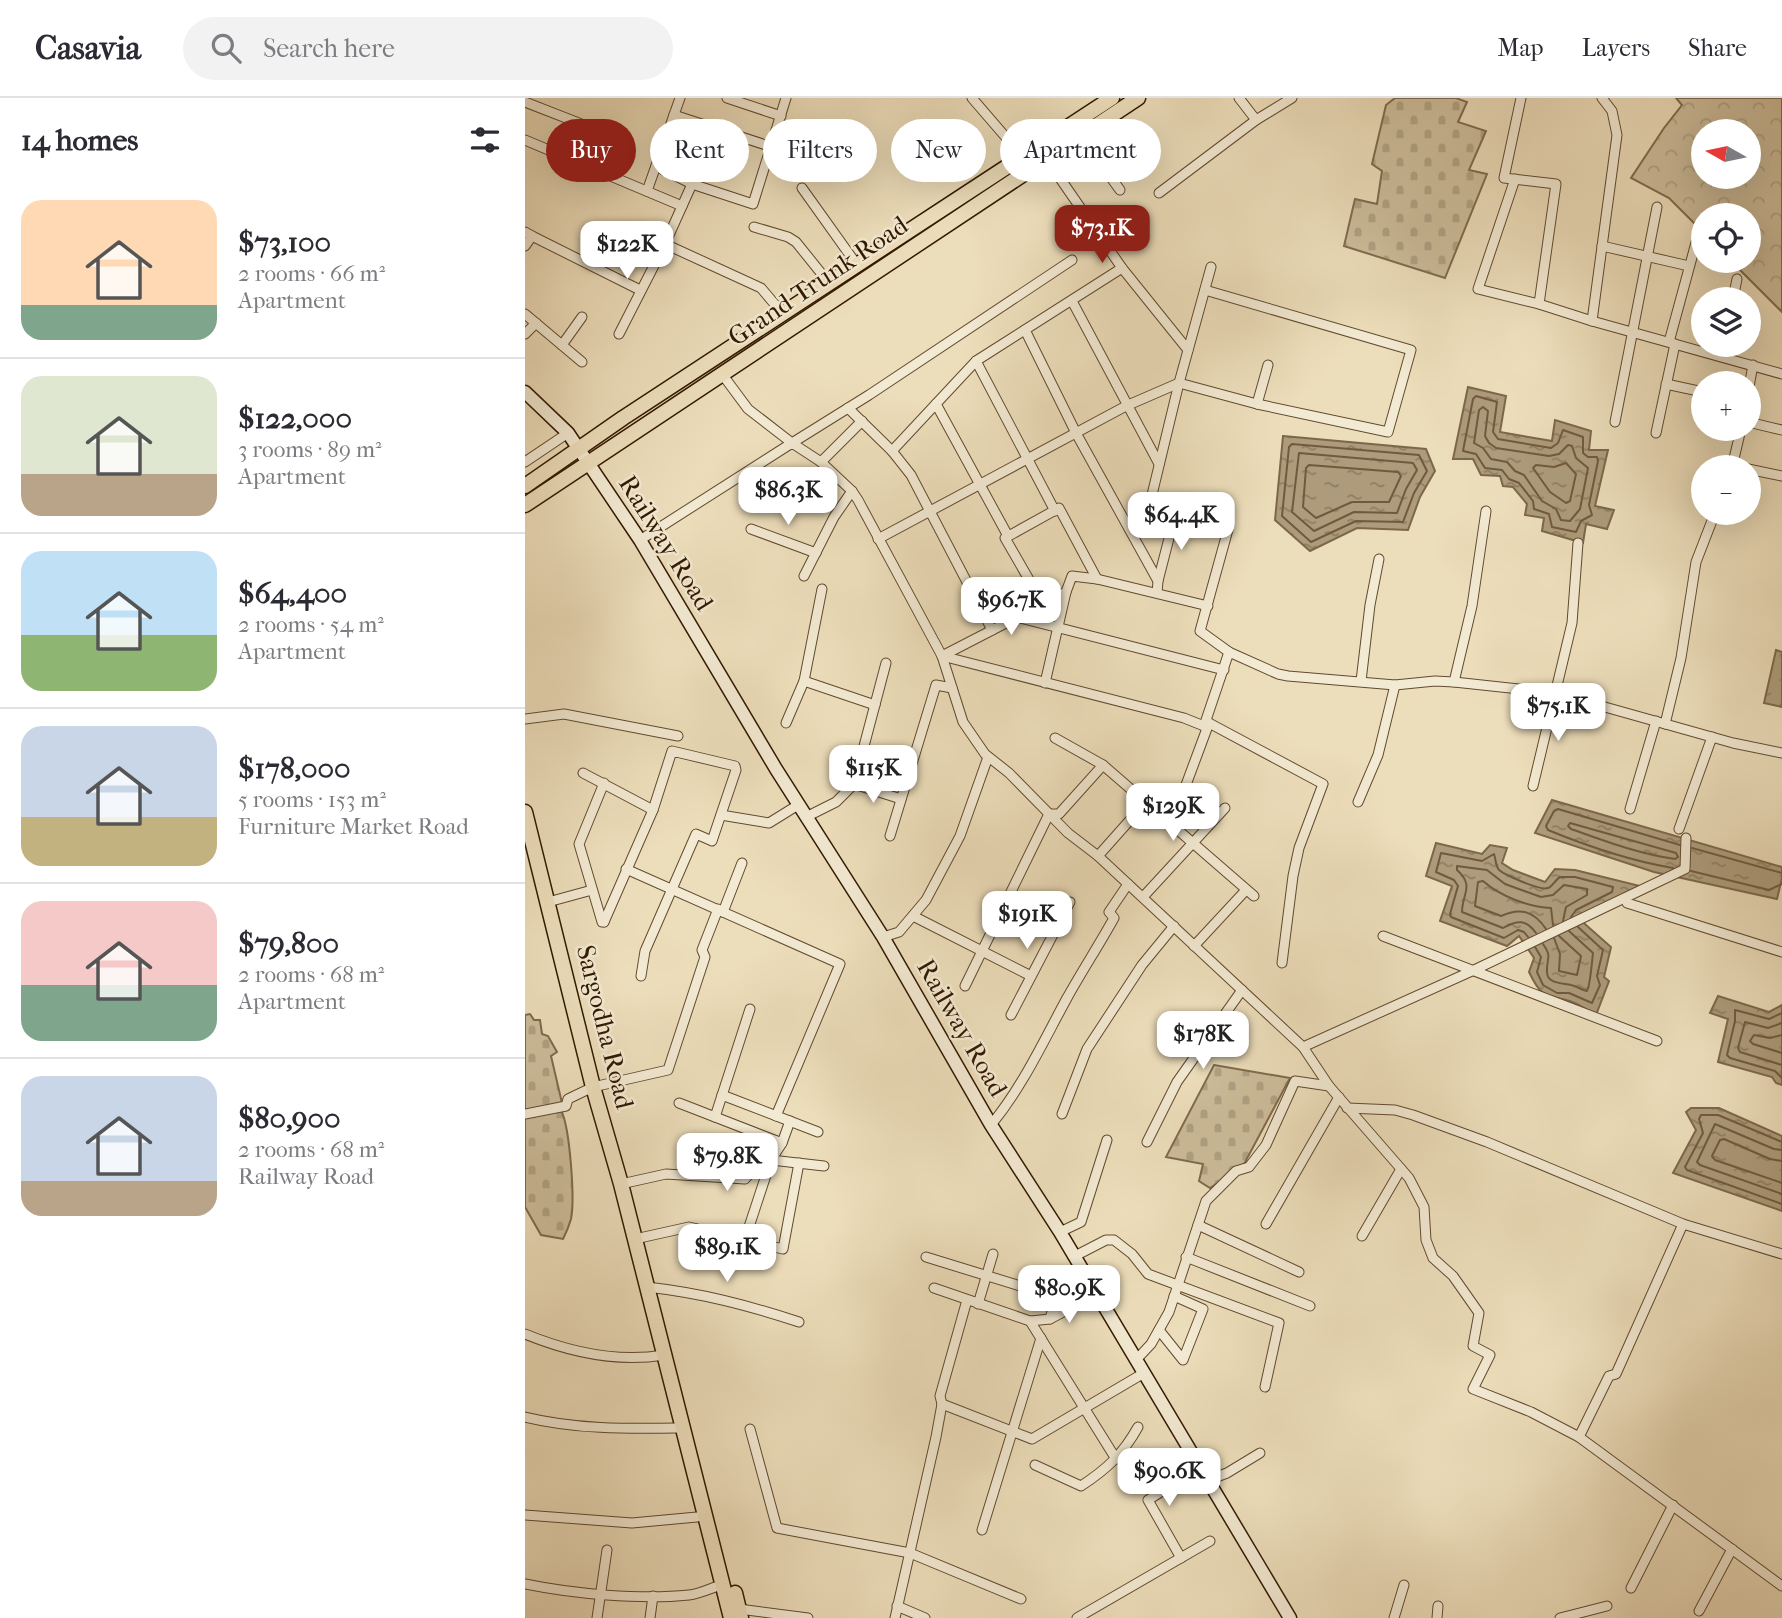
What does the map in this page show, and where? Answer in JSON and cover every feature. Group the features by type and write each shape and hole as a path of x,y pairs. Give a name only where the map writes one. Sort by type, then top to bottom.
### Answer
{"main road":[{"name":"Grand Trunk Road","path":"1079,119 1112,98"},
{"name":"Grand Trunk Road","path":"1105,119 1138,98"},
{"name":"Grand Trunk Road","path":"525,486 1000,171"},
{"name":"Grand Trunk Road","path":"525,505 1010,182"},
{"path":"930,217 937,230"},
{"name":"Sargodha Road","path":"525,812 593,1087 635,1239 678,1422"},
{"path":"678,1422 697,1517 723,1618"},
{"path":"678,1422 688,1426 694,1440 737,1615"}],"street":[{"path":"673,119 680,98"},
{"path":"727,98 781,116"},
{"path":"780,119 786,98"},
{"path":"972,98 1000,130"},
{"path":"1239,98 1256,120"},
{"path":"1159,193 1256,120 1292,98"},
{"path":"1521,98 1504,178 1556,184 1539,304"},
{"path":"1592,321 1617,135 1612,111 1602,98"},
{"path":"525,102 569,119"},
{"path":"674,116 763,144"},
{"path":"525,140 682,206"},
{"path":"688,182 753,204 763,174"},
{"path":"1515,179 1478,289 1691,348"},
{"path":"647,191 650,182"},
{"path":"1063,182 1122,268 1188,350"},
{"path":"1114,182 1120,190"},
{"path":"619,334 692,184"},
{"path":"802,188 857,265"},
{"path":"1615,422 1657,207"},
{"path":"754,227 796,242 829,284"},
{"path":"525,246 528,234 640,290"},
{"path":"665,244 761,288 783,314"},
{"path":"1602,246 1689,266"},
{"path":"1656,433 1691,259"},
{"path":"640,540 848,408 1072,260"},
{"path":"1212,267 1179,383 1150,503 1153,511 1229,526 1201,631 1229,652 1277,674 1395,685 1454,682 1555,693 1712,737 1782,752"},
{"path":"892,451 976,361 1122,268"},
{"path":"1735,287 1737,279"},
{"path":"879,539 1126,405 1179,383 1257,404 1388,432 1411,350 1205,290"},
{"path":"1072,301 1159,464"},
{"path":"525,314 582,362"},
{"path":"562,345 582,317"},
{"path":"525,334 536,323"},
{"path":"1025,330 1076,433 1158,581"},
{"path":"1724,357 1782,374"},
{"path":"976,361 1055,510"},
{"path":"1257,404 1268,365"},
{"path":"1752,371 1753,365"},
{"path":"722,374 748,409 821,462 852,491 942,656 963,722 988,757 1009,773 1049,814 1143,897 1303,1047 1329,1086 1409,1178 1424,1208 1426,1240 1433,1258 1453,1276 1479,1313 1473,1346 1490,1355 1473,1389 1531,1412 1579,1437 1782,1586"},
{"path":"1666,384 1691,389"},
{"name":"Railway Road","path":"525,392 580,448 640,540 806,817 883,937 991,1125 1075,1256 1206,1481 1290,1618"},
{"path":"936,404 1008,536"},
{"path":"848,408 892,451 911,475 992,630"},
{"path":"821,462 862,421"},
{"path":"1761,425 1782,430"},
{"path":"525,462 568,433"},
{"path":"1761,472 1782,476"},
{"path":"804,576 834,517 852,491"},
{"path":"1043,604 1005,539 1055,510 1061,509 1097,579"},
{"path":"1454,682 1472,606 1486,511"},
{"path":"1157,593 1175,515"},
{"path":"1630,809 1681,658 1696,562 1710,525"},
{"path":"751,529 815,553"},
{"path":"1533,786 1572,623 1578,543"},
{"path":"1361,681 1370,605 1380,559"},
{"path":"1045,682 1072,576 1097,579 1208,606"},
{"path":"786,723 804,681 822,589"},
{"path":"942,656 1066,592"},
{"path":"1017,617 1224,670"},
{"path":"1168,821 1180,800 1229,652"},
{"path":"942,656 1206,724 1323,783 1299,848 1282,963"},
{"path":"806,817 836,802 854,784 886,663"},
{"path":"804,681 875,705"},
{"path":"890,836 936,685 952,688"},
{"path":"1358,802 1377,755 1395,685"},
{"path":"525,719 564,714 678,736"},
{"path":"1679,830 1712,737"},
{"path":"1055,738 1103,765 1250,893 1194,946"},
{"path":"604,783 580,841 601,922 604,922 653,810 672,751 734,766 736,771 711,842 696,834 645,951 641,976"},
{"path":"883,937 898,932 926,900 960,836 988,757"},
{"path":"1049,814 1059,814 1103,765"},
{"path":"583,773 653,810"},
{"path":"854,784 901,799"},
{"path":"1098,856 1146,803"},
{"path":"721,815 769,823 799,805"},
{"path":"1143,897 1225,808"},
{"path":"965,986 1049,814"},
{"path":"1303,1047 1472,971 1685,869 1686,838"},
{"path":"525,1114 566,1106 568,1099 593,1087 668,1070 705,957 702,950 742,863"},
{"path":"626,869 839,964 776,1116"},
{"path":"991,1125 1024,1079 1114,918 1109,912 1128,884"},
{"path":"548,902 592,890"},
{"path":"1011,1014 1070,902"},
{"path":"1627,903 1782,952"},
{"path":"913,916 1031,976"},
{"path":"1062,1114 1087,1049 1142,965 1174,926"},
{"path":"1383,936 1657,1041"},
{"path":"1147,1142 1177,1083 1242,990"},
{"path":"716,1117 750,1009"},
{"path":"1136,1360 1150,1344 1169,1312 1206,1201 1236,1171 1249,1167 1266,1145 1295,1081 1329,1086"},
{"path":"722,1095 818,1132"},
{"path":"1266,1224 1339,1097"},
{"path":"679,1103 782,1143"},
{"path":"1347,1108 1395,1110 1413,1115 1487,1142 1683,1224 1782,1254"},
{"path":"745,1240 771,1160 782,1143 790,1121"},
{"path":"1060,1232 1081,1222 1107,1140"},
{"path":"621,1184 666,1174 745,1179 762,1159 824,1166"},
{"path":"635,1239 689,1227 783,1249 799,1163"},
{"path":"1362,1236 1401,1169"},
{"path":"1579,1437 1609,1376 1616,1374 1683,1224"},
{"path":"1198,1225 1299,1272"},
{"path":"1075,1256 1107,1240 1114,1240 1132,1254 1148,1274 1279,1323 1265,1387"},
{"path":"978,1304 993,1254"},
{"path":"926,1257 1056,1297"},
{"path":"1186,1257 1310,1306"},
{"path":"1050,1319 1060,1280"},
{"path":"647,1287 688,1291 734,1301 799,1322"},
{"path":"934,1288 1030,1321 1050,1319 1097,1294"},
{"path":"1159,1330 1183,1360 1203,1309 1174,1296"},
{"path":"895,1618 942,1404 940,1396 967,1300"},
{"path":"1030,1321 1116,1459"},
{"path":"525,1334 596,1355 638,1359 664,1355"},
{"path":"982,1530 1041,1338"},
{"path":"942,1404 1032,1440 1144,1373"},
{"path":"525,1417 550,1423 628,1429 678,1422"},
{"path":"1035,1465 1081,1486 1116,1459 1138,1427"},
{"path":"750,1429 777,1528 910,1553 1021,1599"},
{"path":"1206,1481 1227,1473 1260,1453"},
{"path":"1181,1558 1147,1500 1199,1468"},
{"path":"1631,1588 1673,1505"},
{"path":"525,1515 632,1523 697,1517"},
{"path":"1077,1618 1210,1541"},
{"path":"1699,1611 1733,1549"},
{"path":"597,1618 607,1550"},
{"path":"525,1584 653,1596 692,1595 715,1587"},
{"path":"1394,1618 1404,1584"},
{"path":"650,1618 653,1596"},
{"path":"897,1606 925,1618"},
{"path":"1437,1618 1438,1606"},
{"path":"1560,1618 1607,1606"},
{"path":"737,1615 808,1618"}],"green space":[{"path":"1395,98 1456,98 1467,102 1458,122 1486,131 1469,170 1487,174 1445,278 1344,246 1355,199 1377,204 1382,171 1372,164 1386,105"},
{"path":"1676,98 1782,98 1782,312 1761,291 1761,287 1757,287 1743,273 1761,273 1761,203 1691,203 1691,220 1669,198 1631,178 1682,105"},
{"path":"530,1014 534,1020 540,1020 542,1034 548,1036 557,1052 551,1056 562,1103 525,1111 525,1015"},
{"path":"1214,1065 1290,1078 1243,1166 1210,1188 1199,1181 1203,1164 1166,1157"},
{"path":"561,1110 569,1147 572,1196 571,1219 563,1239 541,1235 525,1207 525,1117"}],"water":[{"path":"1468,387 1506,396 1500,432 1552,441 1555,420 1591,431 1589,450 1608,450 1595,506 1614,510 1607,529 1586,524 1583,543 1542,531 1544,518 1525,515 1527,504 1513,487 1503,486 1500,476 1481,475 1473,459 1453,459"},
{"path":"1283,436 1426,449 1435,471 1420,497 1408,530 1357,528 1310,551 1275,520"},
{"path":"1776,650 1782,652 1782,707 1764,703"},
{"path":"1552,800 1782,867 1777,899 1654,872 1535,833"},
{"path":"1436,843 1482,854 1490,845 1507,848 1502,863 1545,882 1555,869 1575,870 1640,886 1577,917 1611,947 1604,977 1609,981 1596,1015 1574,1002 1547,995 1539,990 1529,972 1534,958 1519,936 1507,946 1440,921 1452,886 1426,876"},
{"path":"1718,996 1769,1012 1782,1005 1782,1085 1776,1083 1772,1077 1718,1062 1728,1019 1710,1013"},
{"path":"1691,1108 1719,1108 1782,1136 1782,1211 1673,1173 1696,1130 1686,1112"}]}
